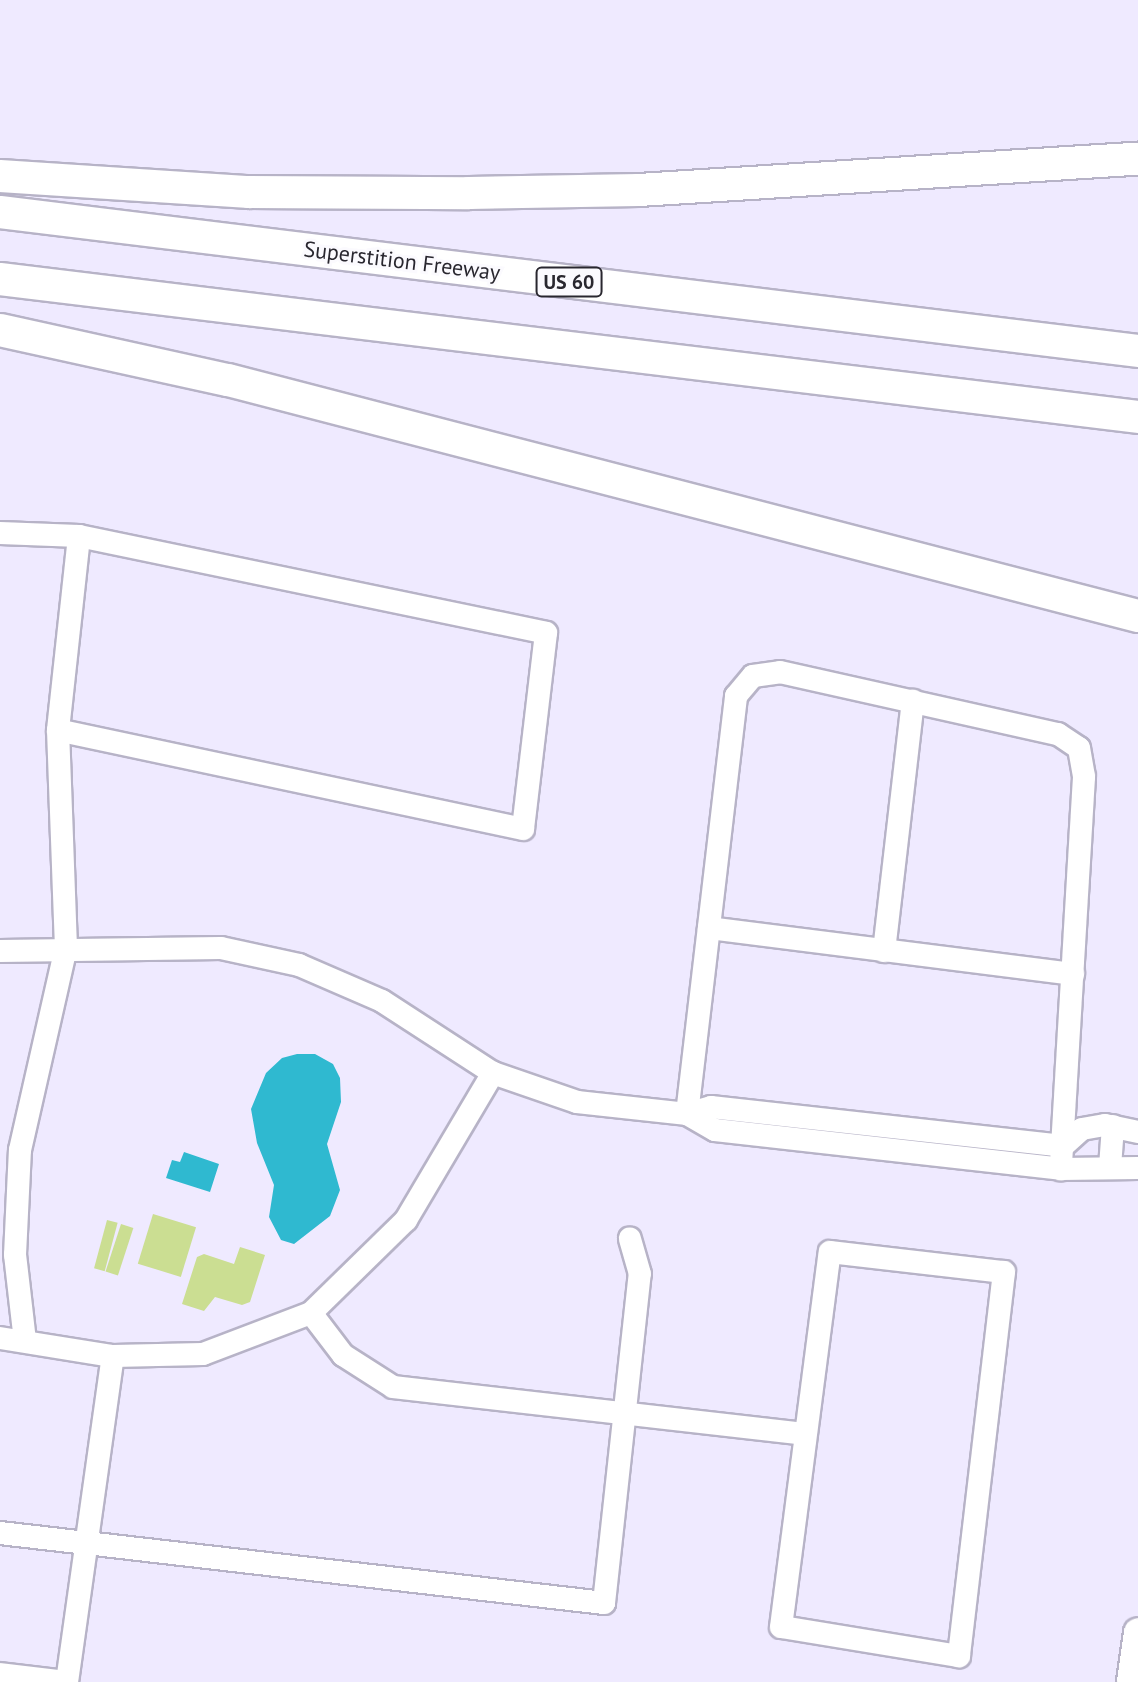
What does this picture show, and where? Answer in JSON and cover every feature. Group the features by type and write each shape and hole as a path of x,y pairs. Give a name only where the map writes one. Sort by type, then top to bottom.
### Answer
{"highway":[{"path":"0,176 249,192 469,193 639,190 1138,159"},
{"name":"Superstition Freeway","path":"0,212 1138,351"},
{"path":"0,279 1138,417"},
{"path":"0,330 489,446 1138,616"}],"main road":[{"path":"1131,1682 1138,1632"}],"street":[{"path":"0,533 79,536 546,633 523,829 58,730"},
{"path":"25,1341 15,1255 20,1150 66,948 58,730 79,536"},
{"path":"687,1114 736,696 753,676 780,672 1058,734 1079,748 1084,777 1061,1169"},
{"path":"884,951 913,701"},
{"path":"709,928 1073,974"},
{"path":"0,951 221,948 299,965 382,1001 493,1073 577,1102 687,1114 711,1107 1063,1146 1082,1129 1113,1126 1138,1132"},
{"path":"0,1338 113,1356 203,1354 311,1313 406,1220 493,1073"},
{"path":"687,1114 715,1130 1061,1169 1138,1168"},
{"path":"1110,1167 1113,1126"},
{"path":"0,1533 604,1603 627,1416 640,1274 630,1238"},
{"path":"830,1252 1004,1272 959,1656 781,1627 804,1434 830,1252"},
{"path":"311,1313 343,1355 393,1387 804,1434"},
{"path":"0,1674 66,1682 113,1356"}],"green space":[{"path":"153,1214 196,1227 181,1277 138,1264"},
{"path":"107,1220 118,1223 105,1271 94,1268"},
{"path":"121,1224 133,1228 118,1276 106,1272"},
{"path":"240,1247 265,1255 250,1302 242,1305 215,1297 204,1311 182,1304 197,1257 204,1254 234,1264"}],"water":[{"path":"315,1054 333,1064 340,1078 341,1102 327,1144 340,1190 330,1216 294,1244 281,1240 269,1217 274,1185 257,1143 251,1109 266,1073 282,1058"},
{"path":"184,1152 219,1164 210,1192 166,1178 172,1160 180,1162"}]}
